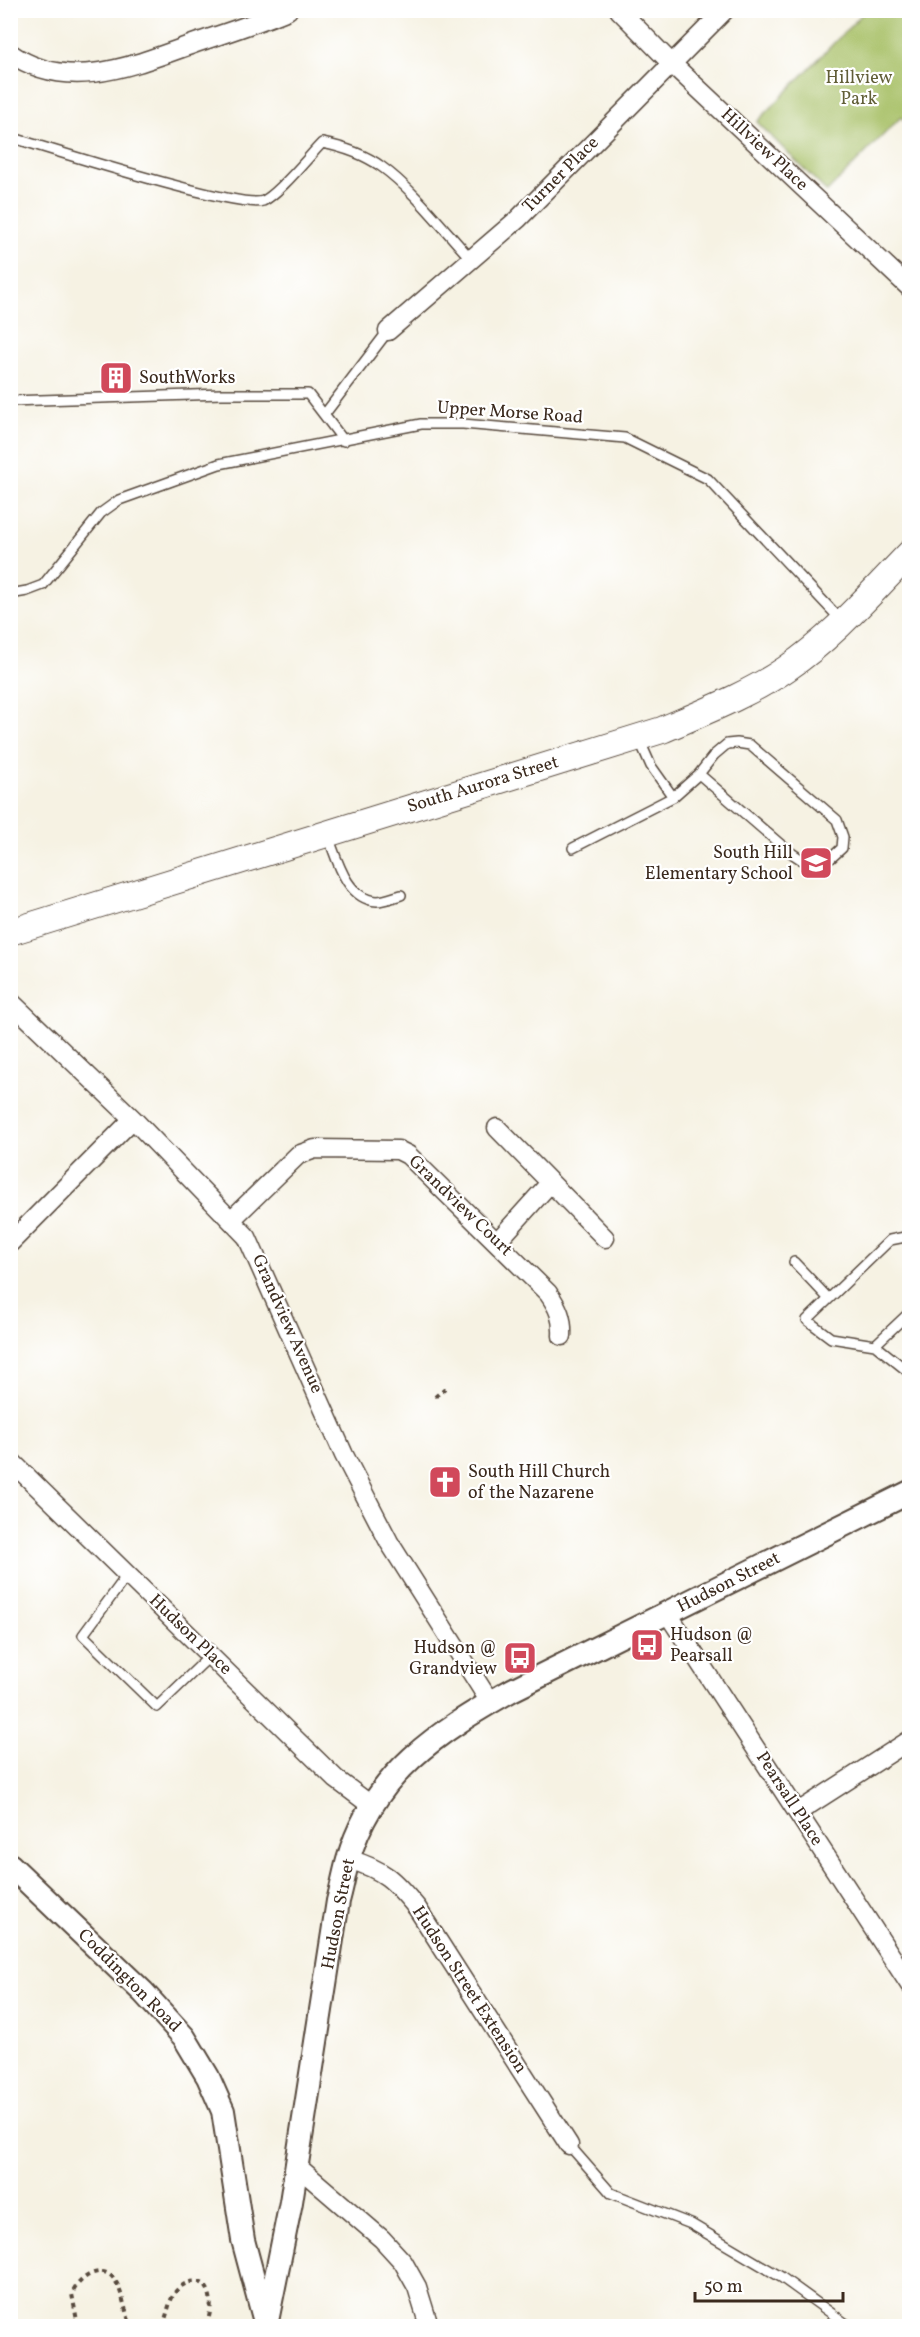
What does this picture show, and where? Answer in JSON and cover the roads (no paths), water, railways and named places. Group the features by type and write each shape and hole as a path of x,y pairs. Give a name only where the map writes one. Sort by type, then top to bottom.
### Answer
{"main road":[{"name":"South Aurora Street","path":"10,932 662,730 754,688 785,670 814,649 843,622 909,553"}],"street":[{"path":"10,53 22,61 47,71 63,74 104,72 130,66 288,10"},
{"name":"Hillview Place","path":"619,10 671,63 909,288"},
{"name":"Turner Place","path":"388,331 518,219 725,10"},
{"name":"Grandview Avenue","path":"10,1001 133,1119 247,1237 344,1455 388,1542 490,1702"},
{"path":"10,1243 133,1119"},
{"path":"496,1128 605,1238"},
{"name":"Grandview Court","path":"231,1220 298,1155 306,1151 315,1149 398,1150 408,1155 548,1293 557,1306 562,1321 562,1336"},
{"path":"497,1242 550,1183"},
{"name":"Hudson Place","path":"10,1460 336,1779 372,1806"},
{"name":"Hudson Street","path":"266,2326 297,2166 339,1901 348,1859 372,1806 391,1779 436,1736 490,1702 909,1492"},
{"name":"Pearsall Place","path":"668,1614 909,1985"},
{"path":"798,1812 909,1740"},
{"name":"Hudson Street Extension","path":"348,1859 384,1872 417,1908 568,2145"},
{"name":"Coddington Road","path":"10,1865 150,2000 184,2037 208,2077 223,2111 243,2240 266,2326"},
{"path":"297,2166 382,2239 403,2262 417,2287 429,2326"}],"lane":[{"path":"10,137 205,193 247,202 263,201 275,192 322,143 346,148 382,166 420,203 472,260"},
{"path":"324,415 388,331"},
{"path":"10,401 222,394 308,394 344,441"},
{"name":"Upper Morse Road","path":"10,594 43,585 101,513 119,500 219,464 422,424 463,424 625,438 708,479 843,622"},
{"path":"638,737 651,766 673,797"},
{"path":"573,848 673,797 727,744 737,743 750,745 837,820 843,837 842,848 818,863 805,862 699,774"},
{"path":"327,834 346,880 354,889 378,901 400,895"},
{"path":"909,1236 890,1240 807,1320 831,1338 875,1345 909,1373"},
{"path":"794,1262 828,1298"},
{"path":"875,1345 909,1312"},
{"path":"128,1574 84,1635 140,1691 157,1707 211,1655"},
{"path":"568,2145 611,2193 691,2224 781,2277 849,2326"}],"place":[{"name":"SouthWorks","path":"116,378"},
{"name":"South Hill Elementary School","path":"816,863"},
{"name":"South Hill Church of the Nazarene","path":"445,1482"},
{"name":"Hudson @ Pearsall","path":"647,1645"},
{"name":"Hudson @ Grandview","path":"520,1658"}],"park label":[{"name":"Hillview Park","path":"859,88"}]}
